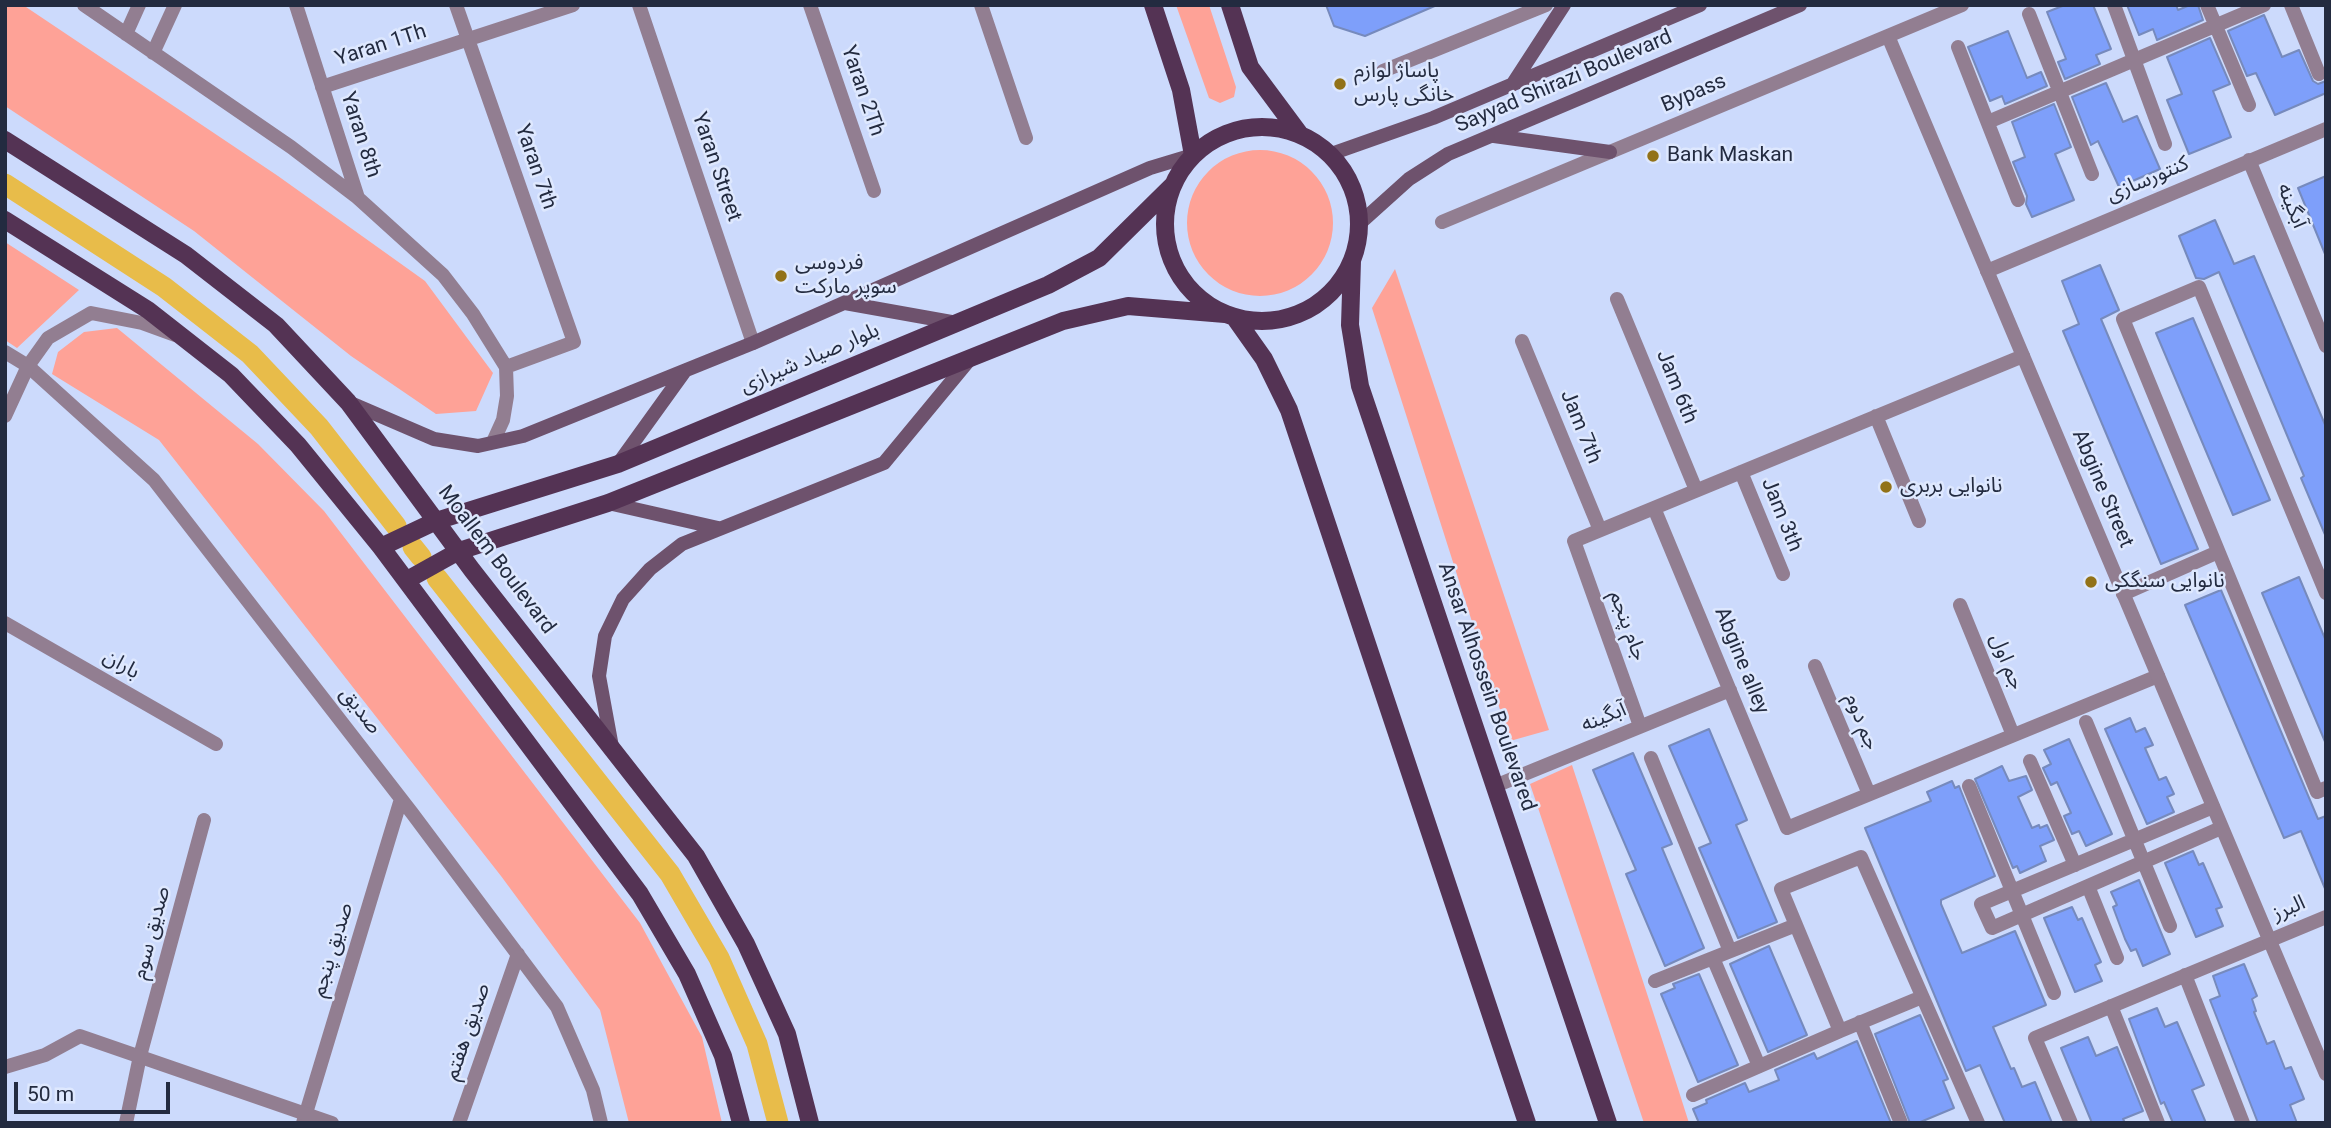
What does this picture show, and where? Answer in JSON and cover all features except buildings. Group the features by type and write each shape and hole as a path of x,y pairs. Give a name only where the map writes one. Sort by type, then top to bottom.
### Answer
{"main road":[{"path":"1153,5 1181,90 1193,155"},
{"path":"407,580 458,551 608,503 1063,321 1128,306 1275,321 1295,316 1313,307 1329,295 1352,261 1358,243 1356,198 1346,175 1331,155 1299,133 1250,67 1230,5"},
{"path":"1512,85 1564,5"},
{"name":"Sayyad Shirazi Boulevard","path":"1331,155 1433,118 1700,5"},
{"name":"Sayyad Shirazi Boulevard","path":"1359,224 1409,179 1448,154 1800,5"},
{"path":"1299,133 1271,127 1242,128 1216,138 1193,155 1180,169 1172,186 1165,216 1167,247 1179,275 1199,298 1230,316 1264,359 1289,410 1527,1123"},
{"path":"1492,135 1610,152"},
{"name":"Moallem Boulevard","path":"5,140 196,263 276,326 348,402 458,551 696,856 746,944 787,1034 810,1123"},
{"path":"348,402 434,439 478,446 523,436 754,343 1150,168 1193,155"},
{"name":"بلوار صیاد شیرازی","path":"382,547 436,521 618,464 1048,285 1100,258 1172,186"},
{"path":"5,220 148,310 231,375 279,425 382,547 640,894 687,974 723,1056 741,1123"},
{"name":"Ansar Alhossein Boulevared","path":"1352,261 1349,326 1360,386 1608,1123"},
{"path":"844,303 957,323"},
{"path":"612,747 599,676 605,636 623,599 650,569 682,544 884,463 971,358"},
{"path":"618,464 686,370"},
{"path":"608,503 718,528"}],"street":[{"path":"84,5 291,147 358,198 443,275 473,314 506,367 505,408 494,442"},
{"path":"126,34 139,5"},
{"path":"153,53 175,5"},
{"name":"Yaran 8th","path":"296,5 358,198"},
{"name":"Yaran 7th","path":"456,5 574,342 506,367"},
{"name":"Yaran 1Th","path":"323,87 573,5"},
{"name":"Yaran Street","path":"639,5 754,343"},
{"name":"Yaran 2Th","path":"810,5 874,191"},
{"path":"981,5 1026,138"},
{"name":"Bypass","path":"1441,222 1962,5"},
{"path":"2115,5 2165,144"},
{"path":"2207,5 2249,105"},
{"path":"1988,122 2264,5"},
{"path":"2291,5 2319,74"},
{"path":"1383,71 1544,6"},
{"path":"2029,14 2092,174"},
{"name":"Abgine Street","path":"1888,36 2326,1074"},
{"path":"1958,47 2018,200"},
{"name":"کنتورسازی","path":"1987,271 2326,129"},
{"name":"آبگینه","path":"2249,160 2326,346"},
{"path":"2326,593 2199,287 2123,319 2317,792 2326,788"},
{"name":"Jam 6th","path":"1617,299 1696,490"},
{"path":"5,416 28,366 48,338 91,313 142,323 185,338"},
{"name":"Jam 7th","path":"1522,341 1600,530"},
{"name":"صدیق","path":"5,352 28,366 154,480 401,799 557,1007 593,1090 601,1123"},
{"path":"1600,530 2022,356"},
{"path":"1876,416 1919,521"},
{"name":"Jam 3th","path":"1741,472 1783,573"},
{"name":"Abgine alley","path":"1654,508 1787,828 2158,676"},
{"name":"جام پنجم","path":"1600,530 1574,541 1640,726"},
{"path":"2123,593 2218,552"},
{"name":"جم اول","path":"1960,605 2013,735"},
{"name":"باران","path":"5,623 216,744"},
{"name":"جم دوم","path":"1815,666 1869,794"},
{"name":"آبگینه","path":"1495,786 1730,690"},
{"path":"2086,722 2170,926"},
{"path":"1651,758 1730,951"},
{"path":"2030,761 2075,865"},
{"path":"1969,786 2054,993"},
{"name":"صدیق پنجم","path":"304,1118 401,799"},
{"path":"2213,807 1981,904 1992,928 2221,828"},
{"name":"صدیق سوم","path":"127,1123 140,1056 204,820"},
{"path":"1840,1031 1781,889 1861,857 1978,1123"},
{"path":"2088,886 2117,958"},
{"name":"البرز","path":"2071,1123 2035,1038 2326,917"},
{"path":"1655,981 1796,925"},
{"name":"صدیق هفتم","path":"459,1123 518,954"},
{"path":"1713,958 1759,1066"},
{"path":"2185,975 2243,1123"},
{"path":"1693,1095 1922,997"},
{"path":"2111,1006 2158,1123"},
{"path":"1860,1022 1901,1123"},
{"path":"5,1067 45,1055 80,1036 304,1118 332,1123"}],"shaded area":[{"path":"5,5 23,5 278,176 425,281 493,373 476,411 436,414 351,356 194,231 5,106"},
{"path":"1176,5 1209,5 1236,87 1234,97 1220,103 1209,98"},
{"path":"1260,150 1288,156 1311,172 1327,195 1333,223 1327,251 1311,274 1288,290 1260,296 1232,290 1209,274 1193,251 1187,223 1193,195 1209,172 1232,156"},
{"path":"5,242 79,290 17,348 5,340"},
{"path":"1395,269 1549,730 1510,741 1372,308"},
{"path":"117,328 258,444 324,511 640,923 702,1037 722,1123 629,1123 600,1010 501,876 159,440 52,374 58,352 84,332"},
{"path":"1572,765 1689,1123 1644,1123 1530,784"}],"waterway":[{"path":"5,184 164,287 250,354 319,427 396,526"},
{"path":"413,547 421,557"},
{"path":"437,578 670,874 719,958 757,1044 778,1123"}],"place":[{"name":"پاساژ لوازم خانگی پارس","path":"1340,84"},
{"name":"Bank Maskan","path":"1653,156"},
{"name":"فردوسی سوپر مارکت","path":"781,276"},
{"name":"نانوایی بربری","path":"1886,487"},
{"name":"نانوایی سنگکی","path":"2091,582"}]}
